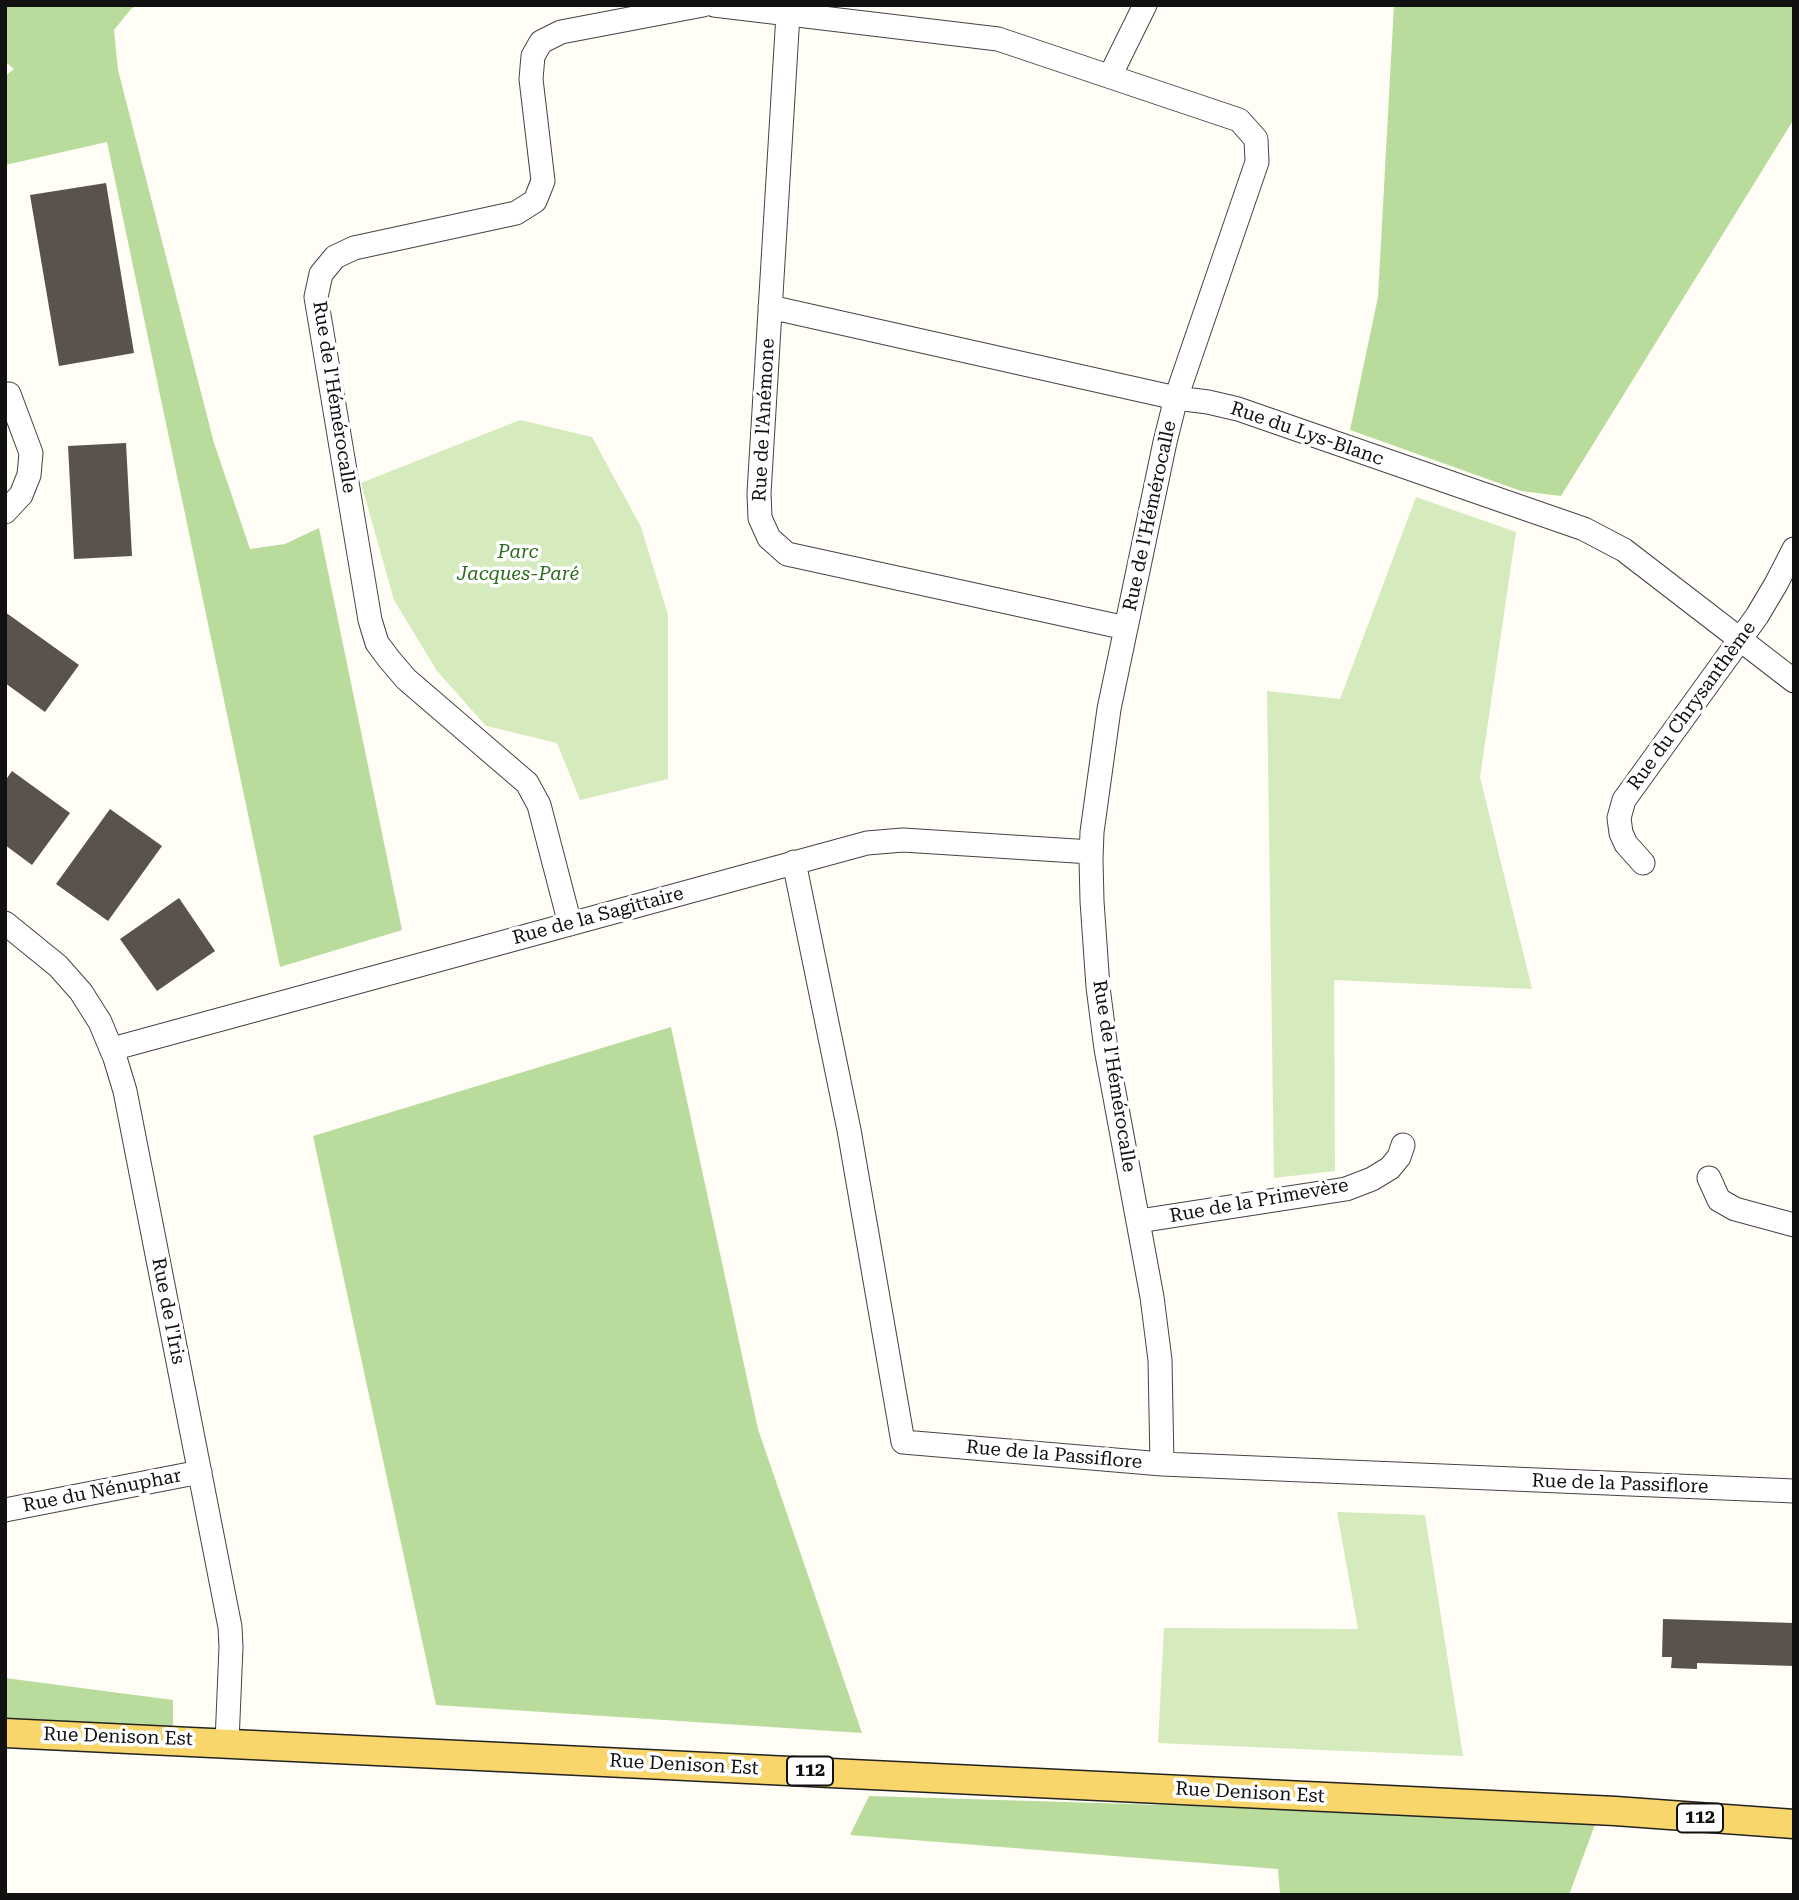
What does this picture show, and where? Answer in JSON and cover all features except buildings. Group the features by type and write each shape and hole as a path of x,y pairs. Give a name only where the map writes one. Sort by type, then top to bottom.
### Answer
{"main road":[{"name":"Rue Denison Est","path":"5,1732 1615,1811 1794,1824"},
{"name":"Rue Denison Est","path":"1615,1811 1794,1808"}],"street":[{"name":"Rue de l'Hémérocalle","path":"570,924 539,805 527,783 407,679 377,643 370,620 316,297 321,274 335,257 354,248 516,214 535,201 543,181 531,79 533,56 541,42 561,33 673,8 704,5"},
{"name":"Rue de l'Hémérocalle","path":"714,5 788,14 882,15 998,39 1238,120 1256,139 1257,162 1176,398 1109,709 1091,852 1099,999 1152,1297 1160,1360 1162,1464"},
{"path":"1110,76 1145,5"},
{"name":"Rue de l'Anémone","path":"788,14 759,492 760,518 769,538 787,554 1126,628"},
{"name":"Rue du Lys-Blanc","path":"770,307 1176,398 1238,409 1584,529 1624,550 1794,681"},
{"path":"5,512 21,495 29,475 31,453 9,394"},
{"name":"Rue du Chrysanthème","path":"1643,863 1620,833 1619,818 1624,800 1756,617 1794,549"},
{"name":"Rue de la Sagittaire","path":"111,1049 867,843 885,840 1091,852"},
{"name":"Rue de la Passiflore","path":"794,862 849,1130 903,1442 1162,1464 1794,1491"},
{"name":"Rue de l'Iris","path":"5,923 58,966 80,992 100,1022 128,1102 230,1627 227,1742"},
{"name":"Rue de la Primevère","path":"1139,1221 1346,1189 1372,1179 1390,1168 1399,1157 1403,1145"},
{"path":"1709,1178 1719,1200 1735,1209 1794,1226"},
{"name":"Rue du Nénuphar","path":"5,1510 200,1472"}],"green space":[{"path":"5,5 138,5 131,9 114,30 118,70 214,443 250,549 285,544 319,528 402,930 280,967 107,142 5,165 5,76 14,69 5,64"},
{"path":"1394,5 1794,5 1794,119 1561,496 1521,491 1350,430 1378,297"},
{"name":"Parc Jacques-Paré","path":"520,420 592,437 641,527 668,615 668,779 580,800 557,743 486,726 437,671 394,600 361,483"},
{"path":"1416,497 1516,532 1480,777 1532,989 1334,980 1335,1171 1274,1178 1267,691 1340,699"},
{"path":"671,1027 758,1429 862,1733 436,1705 313,1136"},
{"path":"1337,1512 1425,1515 1463,1756 1158,1743 1164,1628 1358,1629"},
{"path":"5,1678 173,1700 173,1728 5,1721"},
{"path":"869,1796 1784,1824 1597,1819 1569,1895 1280,1895 1278,1869 850,1835"}]}
